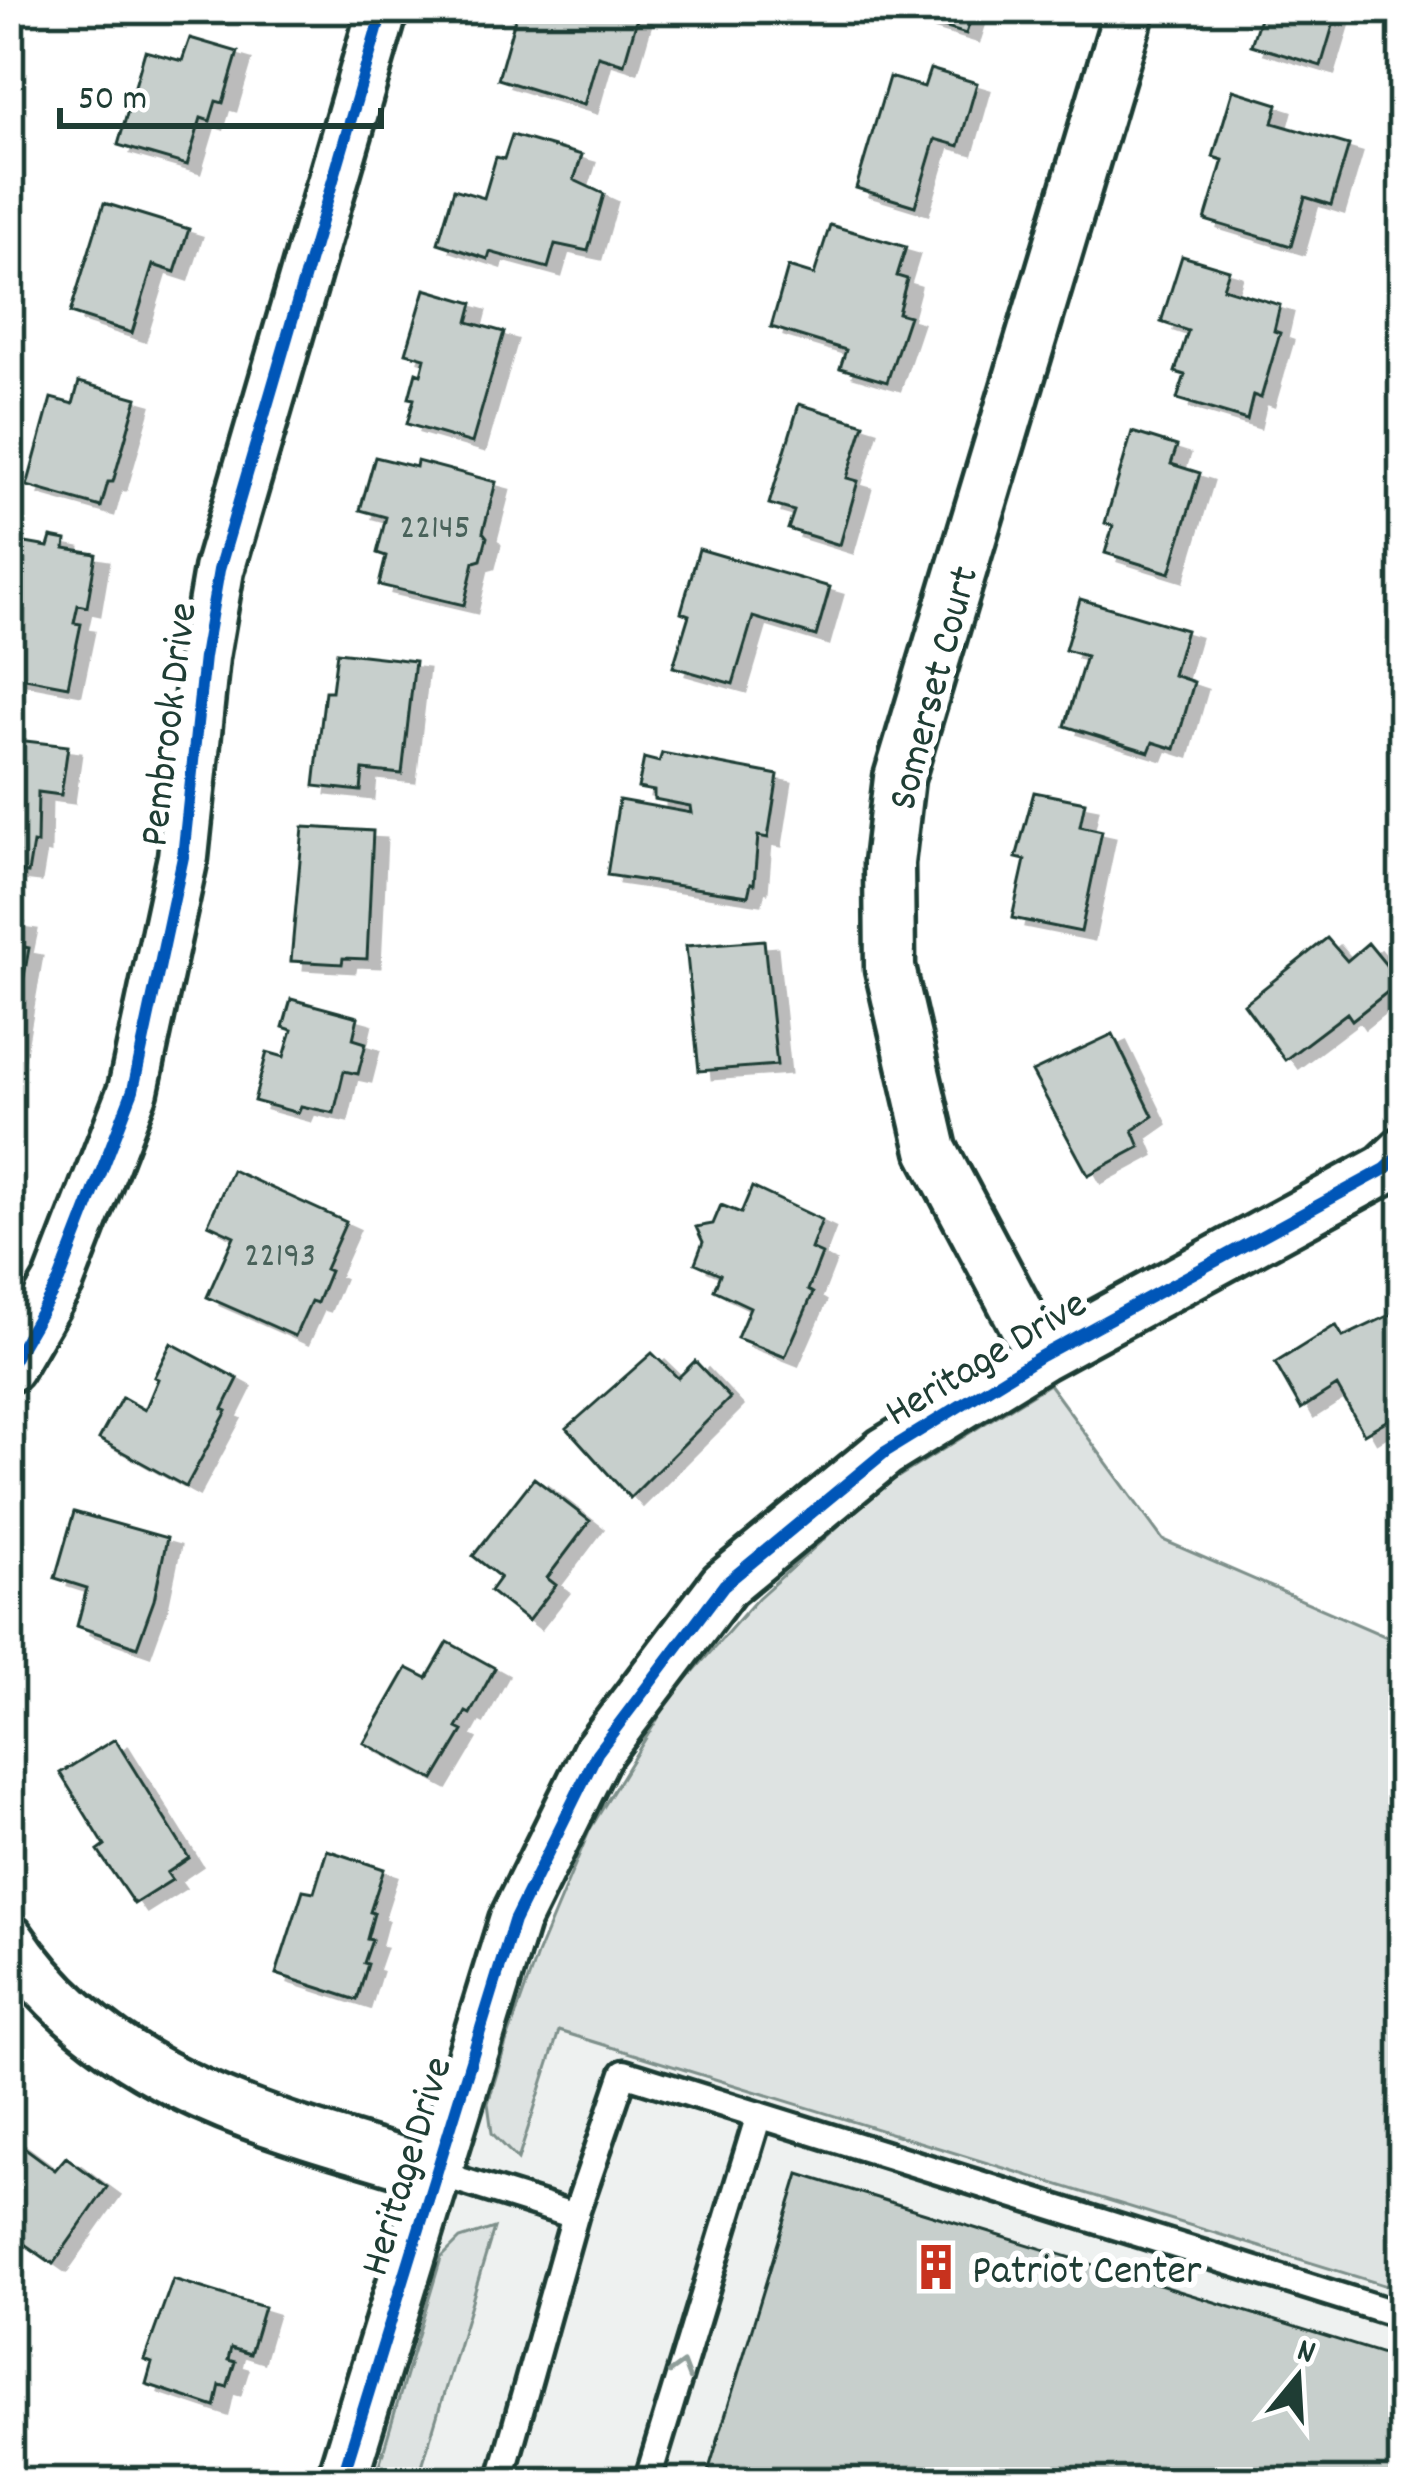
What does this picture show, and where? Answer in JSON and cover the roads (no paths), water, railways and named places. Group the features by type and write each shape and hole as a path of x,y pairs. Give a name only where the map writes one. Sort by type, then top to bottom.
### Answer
{"street":[{"name":"Pembrook Drive","path":"9,1366 59,1281 133,1090 184,856 204,656 219,570 383,9"},
{"name":"Somerset Court","path":"1041,1356 932,1150 890,968 889,863 899,778 1130,9"},
{"name":"Heritage Drive","path":"341,2482 514,1922 597,1753 724,1585 885,1452 1041,1356 1397,1167"},
{"path":"9,1940 70,2009 124,2053 165,2078 205,2099 434,2172"}],"lane":[{"path":"500,2482 575,2216 624,2073 1403,2316"},
{"path":"646,2482 759,2115"},
{"path":"434,2172 575,2216"}],"place":[{"name":"Patriot Center","path":"936,2267"}]}
